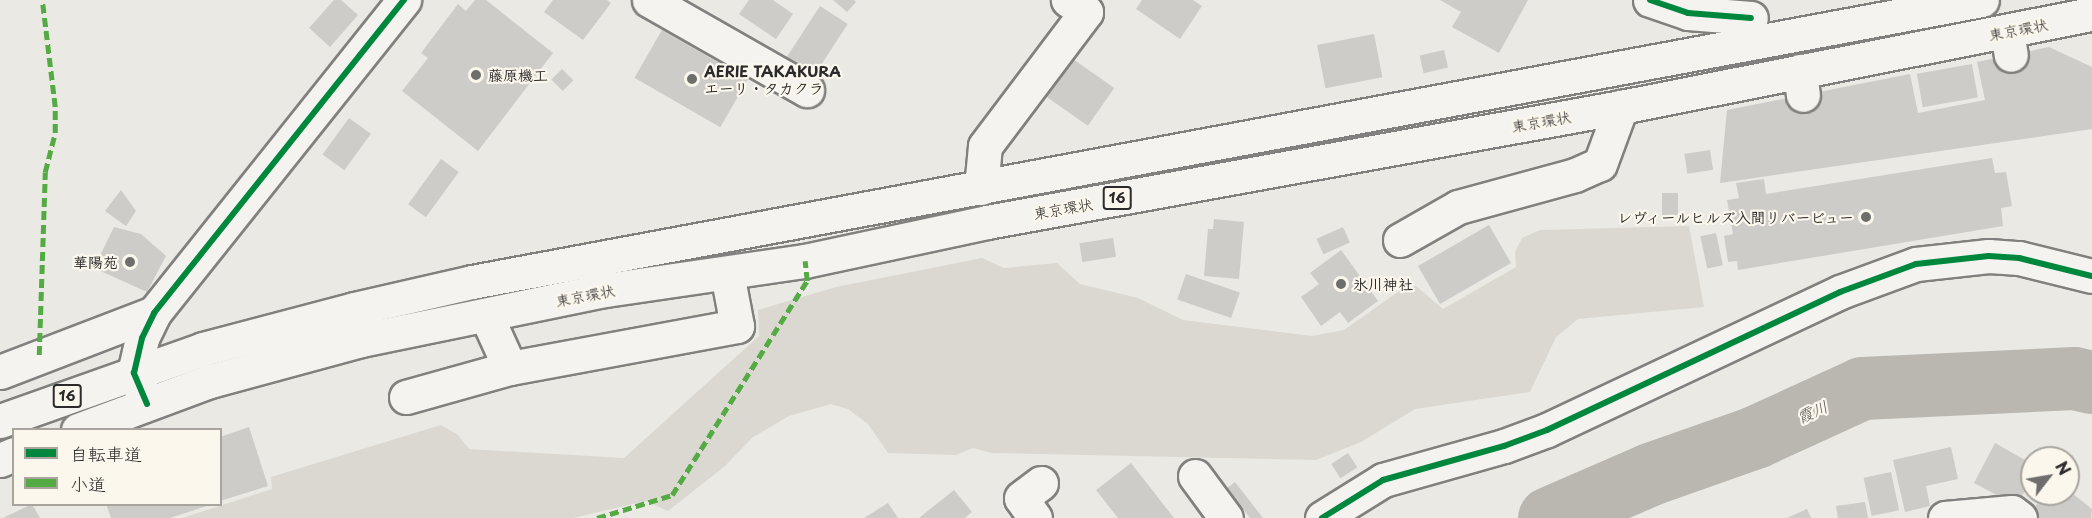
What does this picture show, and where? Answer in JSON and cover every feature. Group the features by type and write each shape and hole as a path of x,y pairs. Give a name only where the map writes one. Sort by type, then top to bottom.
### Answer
{"main road":[{"path":"147,404 134,373 142,338 154,313 404,0"},
{"path":"649,0 807,90"},
{"path":"1650,0 1688,13 1753,21"},
{"name":"16","path":"0,421 203,349 343,311 472,282 981,188 1753,21 1982,0"},
{"path":"981,188 985,146 1083,4"},
{"name":"東京環状","path":"81,428 210,381 361,340 605,290 728,273 1621,107 1801,83 2009,43 2092,14"},
{"path":"1400,240 1458,207 1575,175 1600,164 1621,107"},
{"path":"1322,518 1383,480 1504,446 1547,430 1840,292 1916,264 1989,256 2019,258 2092,276"},
{"path":"406,397 510,368 737,326 728,273"},
{"path":"0,372 154,313"},
{"path":"486,315 510,368"},
{"path":"1195,476 1226,518"},
{"path":"1035,518 1021,498 1041,483"},
{"path":"1945,518 2012,512 2020,518"}],"shaded area":[{"path":"1689,226 1704,307 1578,319 1556,337 1530,392 1415,409 1361,442 1316,460 992,453 973,448 956,455 888,453 868,424 848,409 831,404 789,416 752,438 725,466 668,511 646,501 573,518 182,518 272,489 271,477 441,425 458,435 469,449 624,458 759,336 758,310 836,287 982,258 1004,268 1057,263 1080,284 1138,298 1183,320 1312,336 1344,330 1402,289 1416,286 1443,309 1516,267 1515,252 1522,238 1540,230"}],"building":[{"path":"334,0 341,0 358,15 330,47 309,28"},
{"name":"藤原機工","path":"475,0 486,0 553,53 478,151 402,91 428,58 421,53 458,4 466,11"},
{"path":"553,0 607,0 611,3 583,40 544,12"},
{"path":"749,0 773,0 793,14 776,39 739,14"},
{"path":"833,0 854,0 856,2 847,12"},
{"path":"1142,0 1193,0 1202,6 1180,39 1136,9"},
{"path":"1440,0 1528,0 1499,53 1452,27 1461,12"},
{"path":"820,6 848,24 812,79 784,61"},
{"name":"AERIE TAKAKURA エーリ・タカクラ","path":"662,30 748,80 720,127 634,78"},
{"path":"1374,34 1382,77 1325,88 1317,45"},
{"path":"2049,47 2092,67 2092,129 1720,183 1727,110 1910,74 1918,113 1985,100 1977,62"},
{"path":"1444,50 1448,68 1424,73 1420,56"},
{"path":"1070,57 1114,88 1088,126 1044,95"},
{"path":"1972,64 1978,97 1923,107 1917,74"},
{"path":"562,69 573,80 563,91 551,80"},
{"path":"349,118 371,134 344,170 323,154"},
{"path":"1710,150 1713,170 1687,174 1684,154"},
{"name":"レヴィールヒルズ入間リバービュー","path":"1992,158 1995,173 2006,172 2012,206 2001,208 2003,226 1738,270 1737,261 1728,262 1724,236 1733,234 1727,200 1739,198 1736,183 1764,179 1766,194"},
{"path":"441,159 459,172 426,217 408,204"},
{"path":"121,190 136,211 126,226 105,211"},
{"path":"1662,193 1678,193 1678,215 1662,215"},
{"path":"1214,219 1244,222 1239,279 1204,276 1208,229 1213,229"},
{"path":"1489,225 1511,263 1440,304 1418,266"},
{"name":"華陽苑","path":"114,227 141,234 166,256 147,292 94,268"},
{"path":"1343,227 1350,243 1323,254 1317,239"},
{"path":"1716,233 1723,265 1707,269 1700,236"},
{"path":"1113,238 1116,257 1082,262 1079,243"},
{"path":"1341,250 1378,301 1348,323 1340,312 1321,326 1301,297 1319,284 1310,273"},
{"path":"1186,274 1240,293 1231,318 1177,300"},
{"path":"249,427 268,486 222,500 222,436"},
{"path":"1995,443 2020,457 2020,500 2017,506 1974,483"},
{"path":"1951,447 1958,479 1926,486 1930,506 1905,512 1893,460"},
{"path":"1348,453 1357,467 1340,478 1331,464"},
{"path":"1131,463 1174,518 1118,518 1096,490"},
{"path":"1891,472 1899,510 1872,516 1864,478"},
{"path":"1235,482 1263,518 1250,518 1227,488"},
{"path":"954,490 972,512 965,518 919,518"},
{"path":"2080,500 2092,509 2091,518 2037,518 2030,513 2036,506 2080,506"},
{"path":"1865,502 1868,518 1838,518 1836,506"},
{"path":"888,503 898,518 864,518"},
{"path":"28,506 33,506 40,518 3,518"},
{"path":"107,506 207,506 170,518 111,518"},
{"path":"1807,509 1811,518 1787,518"}],"waterway":[{"name":"霞川","path":"1549,518 1650,474 1755,437 1862,388 2074,378 2092,382"}],"marked path":[{"path":"39,355 45,172 55,133 55,107 42,0"},
{"path":"597,518 672,495 807,281 805,261"}],"cycle path":[{"path":"147,404 134,373 142,338 154,313 404,0"},
{"path":"1650,0 1688,13 1751,18"},
{"path":"1322,518 1383,480 1504,446 1547,430 1840,292 1916,264 1989,256 2019,258 2092,276"}],"place":[{"name":"藤原機工","path":"476,75"},
{"name":"AERIE TAKAKURA エーリ・タカクラ","path":"692,79"},
{"name":"レヴィールヒルズ入間リバービュー","path":"1866,217"},
{"name":"華陽苑","path":"130,262"},
{"name":"氷川神社","path":"1341,284"}]}
